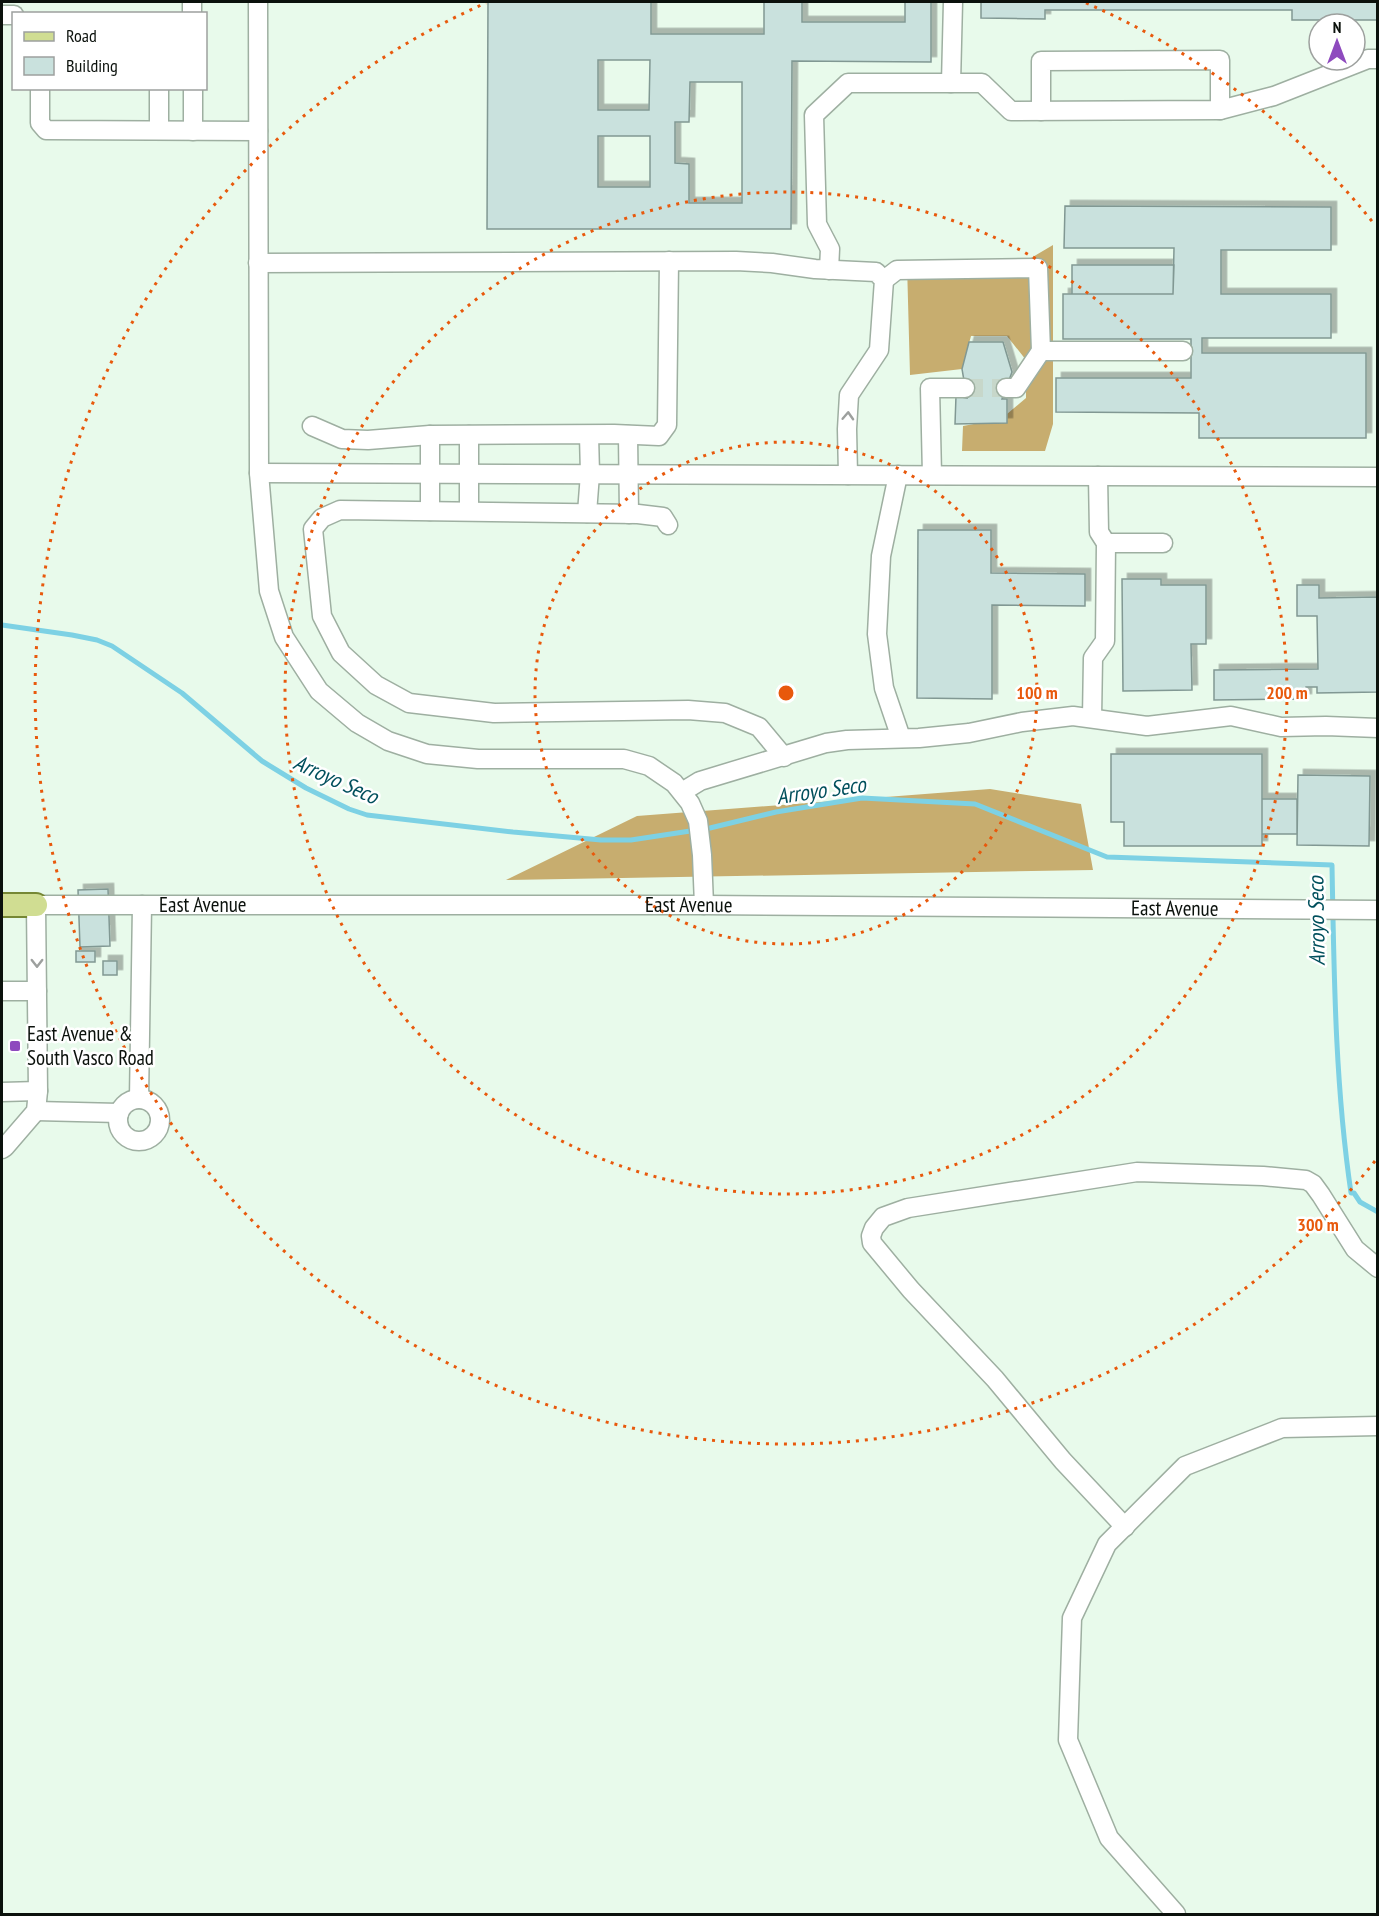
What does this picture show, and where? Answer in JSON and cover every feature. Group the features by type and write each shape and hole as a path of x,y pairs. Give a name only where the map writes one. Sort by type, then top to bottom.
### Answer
{"main road":[{"name":"East Avenue","path":"2,905 36,905"}],"street":[{"path":"258,2 259,473 269,591 284,637 319,691 357,723 388,741 427,754 478,759 624,759 649,766 674,783 690,802 698,821 704,905"},
{"path":"951,83 953,2"},
{"path":"822,270 830,249 817,224 814,115 848,83 982,83 1011,111 1220,110 1274,96 1368,59 1377,59"},
{"path":"1041,111 1041,61 1220,60 1220,110"},
{"path":"40,90 40,123 46,130 258,131"},
{"path":"159,90 159,130"},
{"path":"193,90 193,131"},
{"path":"258,263 669,261 772,263 822,270 876,272 884,280"},
{"path":"312,426 342,438 368,440 430,435 659,436 667,425 669,261"},
{"path":"848,475 849,395 879,350 884,280 897,270 1038,268 1041,351 1016,388 1006,388"},
{"path":"1041,351 1183,351"},
{"path":"932,475 930,388 965,388"},
{"path":"430,435 430,511"},
{"path":"469,435 469,511"},
{"path":"587,513 590,474 589,435"},
{"path":"628,435 629,514"},
{"path":"259,473 1377,477"},
{"path":"898,475 881,556 877,634 884,688 901,738"},
{"path":"1092,718 1093,658 1105,641 1106,543 1099,532 1098,476"},
{"path":"668,525 663,517 629,514 340,510 322,518 313,529 321,616 340,653 376,685 409,703 494,713 688,710 724,713 759,727 784,757"},
{"path":"1106,543 1163,543"},
{"path":"682,792 700,781 826,743 969,733 1022,722 1073,716 1147,726 1231,716 1281,727 1377,728"},
{"path":"2,1149 36,1112 38,1091 36,905"},
{"name":"East Avenue","path":"36,905 704,905 1377,910"},
{"path":"139,1099 142,905"},
{"path":"2,991 37,991"},
{"path":"2,1092 38,1091"},
{"path":"139,1099 153,1103 160,1115 159,1130 148,1140 141,1142 128,1138 119,1127 117,1120 119,1113 127,1102 139,1099"},
{"path":"36,1112 119,1113"},
{"path":"1125,1527 1063,1461 995,1379 910,1290 878,1252 870,1236 883,1218 908,1208 1137,1172 1263,1176 1306,1180 1313,1184 1321,1195 1355,1249 1377,1268"},
{"path":"1176,1914 1109,1838 1068,1740 1072,1618 1107,1545 1185,1466 1282,1428 1377,1426"}],"shaded area":[{"path":"1053,245 1053,424 1045,451 962,451 963,426 1001,419 1026,398 1026,360 1007,336 971,336 962,369 910,375 907,264 1009,271"},
{"path":"990,789 1081,804 1093,870 506,880 637,816"}],"building":[{"path":"488,2 651,2 651,34 764,34 764,2 802,2 802,22 905,22 905,2 931,2 931,62 792,61 791,229 487,229","holes":["598,60 650,60 649,110 598,110","690,82 742,82 742,203 689,203 689,164 675,163 675,122 689,122","598,136 650,136 650,187 598,187"]},
{"path":"981,2 1378,2 1378,20 1367,20 1367,12 1307,12 1307,20 1292,20 1292,10 1045,10 1045,19 981,18"},
{"path":"1065,206 1331,207 1331,250 1221,250 1221,294 1331,294 1331,338 1202,338 1202,353 1366,353 1366,438 1199,438 1199,413 1056,412 1056,378 1191,378 1191,339 1063,339 1063,294 1173,294 1174,248 1064,248"},
{"path":"1072,265 1174,265 1173,294 1072,294"},
{"path":"969,342 1003,342 1012,372 1002,399 1007,399 1007,423 955,424 956,396 967,398 962,369"},
{"path":"918,530 991,530 991,573 1085,574 1085,606 992,605 992,699 917,698"},
{"path":"1122,579 1161,579 1161,585 1206,585 1206,644 1191,644 1192,690 1123,691"},
{"path":"1297,585 1319,585 1319,598 1378,597 1378,692 1317,693 1317,687 1306,687 1306,699 1214,700 1214,670 1318,669 1317,616 1297,616"},
{"path":"1111,754 1262,754 1262,846 1124,846 1124,822 1111,822"},
{"path":"1298,775 1370,776 1369,846 1297,845"},
{"path":"1262,799 1297,799 1297,834 1262,834"},
{"path":"108,889 110,946 80,947 78,890"},
{"path":"76,951 95,951 95,962 76,962"},
{"path":"103,961 117,961 117,975 103,975"}],"waterway":[{"name":"Arroyo Seco","path":"2,625 72,635 97,640 112,646 182,693 262,761 306,788 367,815 513,832 601,840 631,840 710,828 776,812 862,798 975,804 1107,857 1332,865 1338,1070 1351,1193 1354,1193 1360,1202 1378,1212"}],"tunnel":[{"path":"965,388 1006,388"}],"place":[{"name":"East Avenue & South Vasco Road","path":"15,1046"}]}
